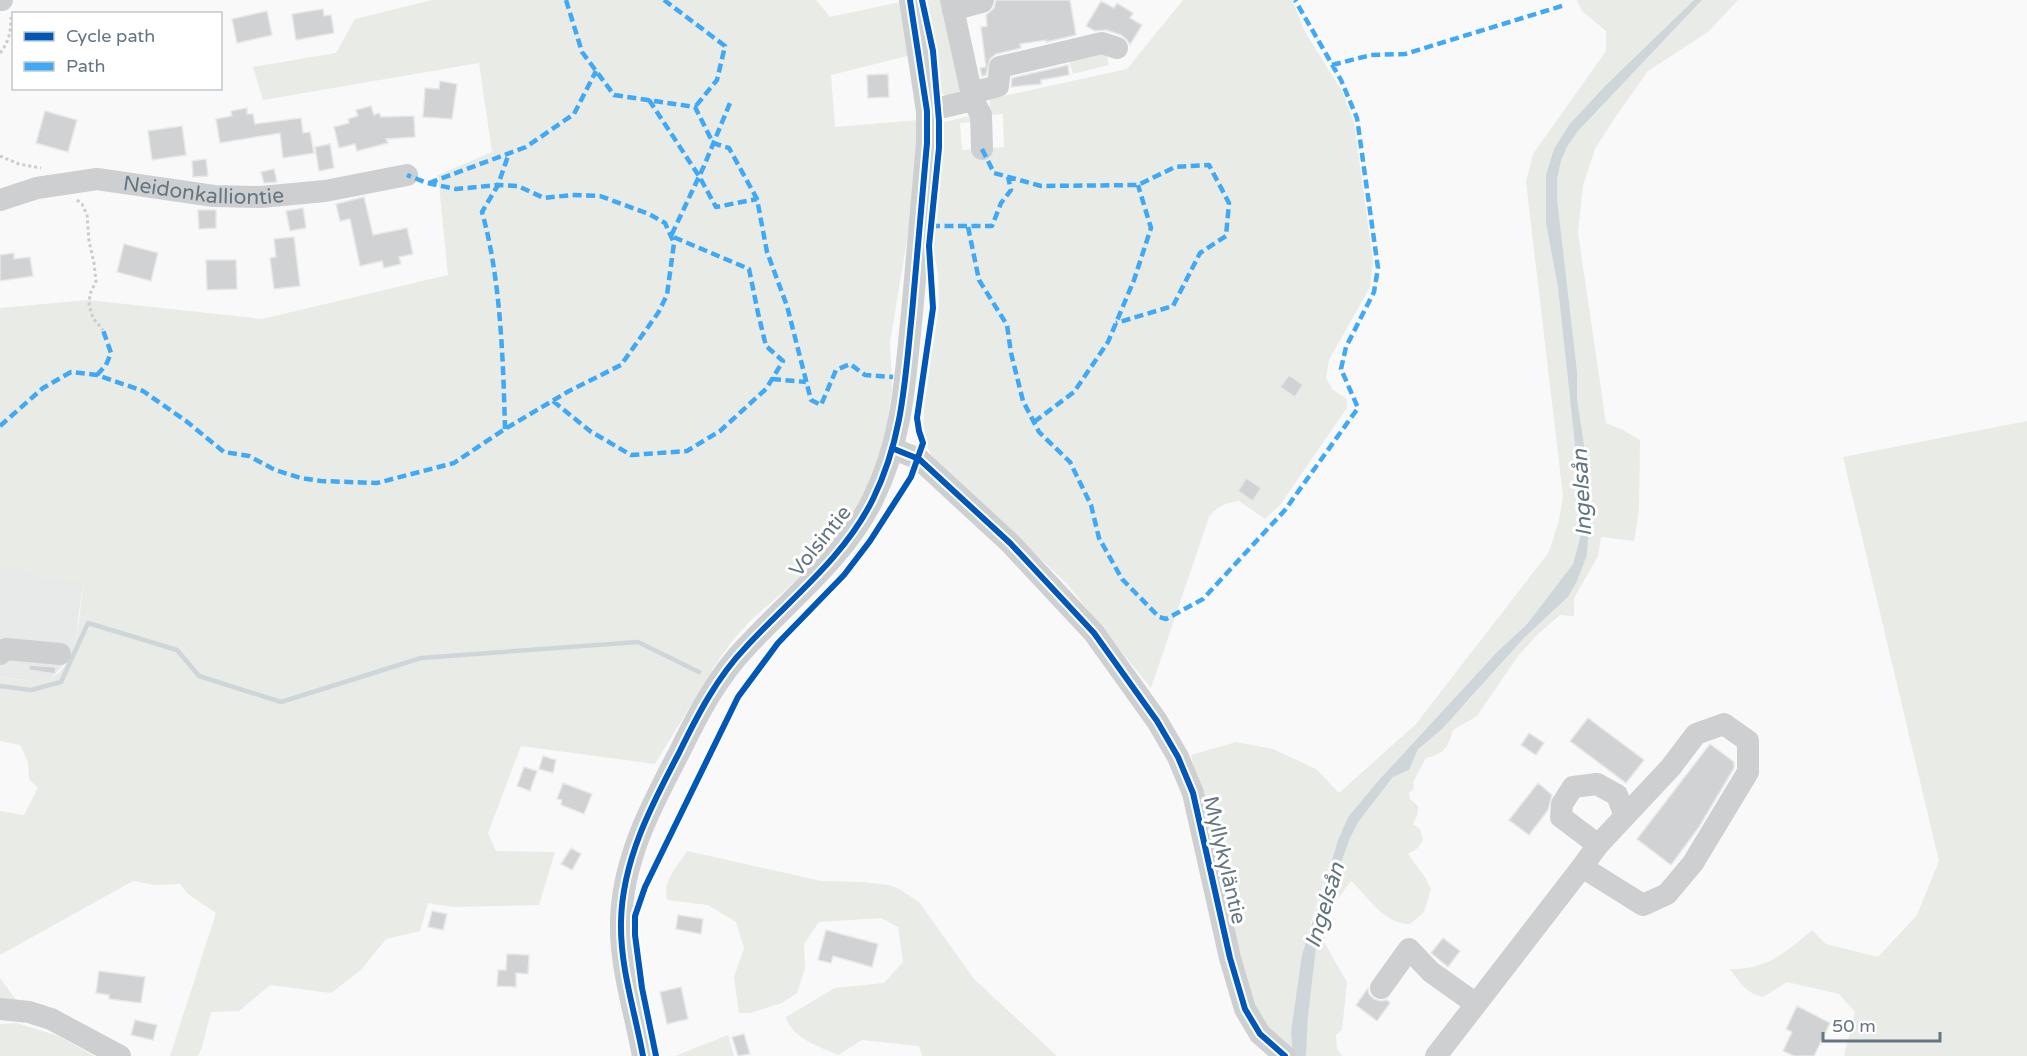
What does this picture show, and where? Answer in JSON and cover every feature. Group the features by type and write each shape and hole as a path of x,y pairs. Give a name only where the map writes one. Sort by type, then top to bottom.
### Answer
{"street":[{"name":"Volsintie","path":"644,1056 626,973 621,923 624,890 631,858 643,827 694,723 718,682 743,649 837,554 873,500 894,449 906,378 927,143 927,111 910,0"},
{"path":"982,149 981,115 972,97 952,5 982,3 983,0"},
{"path":"927,111 998,86 1000,67 1102,43 1117,48"},
{"name":"Neidonkalliontie","path":"0,200 32,189 97,178 214,196 261,197 325,191 407,175"},
{"name":"Myllykyläntie","path":"894,449 919,459 1010,543 1094,633 1157,721 1178,757 1193,793 1230,958 1245,1009 1260,1034 1285,1056"},
{"path":"0,654 6,649 60,654"},
{"path":"1436,1056 1581,867 1598,845 1671,767 1695,734 1724,724 1748,741 1748,772 1693,863 1667,894 1643,905 1581,867"},
{"path":"1598,845 1561,817 1562,804 1573,788 1597,784 1617,795 1625,816"},
{"path":"1381,988 1409,949 1431,972 1476,1004"},
{"path":"0,1009 29,1012 51,1019 120,1056"}],"path":[{"path":"0,52 6,46 11,31 4,4"},
{"path":"0,156 20,164 48,169 61,183 62,190 82,204 87,214 96,281 90,294 89,305 93,318 103,330"}],"shaded area":[{"path":"432,0 816,0 830,17 900,2 911,55 831,75 835,127 919,120 911,216 890,342 892,388 885,443 869,490 848,525 812,567 752,619 733,640 717,662 655,764 521,746 488,833 496,851 555,852 539,905 453,907 428,903 420,931 386,939 361,970 331,993 270,985 239,1011 211,1012 198,1056 170,1056 216,913 188,894 180,884 155,885 133,881 0,955 0,811 24,815 38,788 29,779 28,762 20,745 0,741 0,677 35,681 58,674 72,652 76,638 83,583 40,576 21,568 0,566 0,308 88,300 262,319 448,275 438,175 492,152 479,63 263,100 253,67 336,53 355,19"},
{"path":"925,0 944,0 961,89 958,94 947,96 941,93"},
{"path":"1183,0 1292,0 1305,32 1342,91 1354,122 1373,262 1370,287 1329,360 1326,378 1333,390 1347,399 1347,408 1280,505 1265,519 1239,501 1222,506 1209,517 1151,688 1067,584 932,456 923,438 924,407 939,305 938,273 933,248 944,122 974,115 974,122 960,123 962,150 1004,147 1003,114 989,115 990,99 1127,69"},
{"path":"1577,0 1694,0 1607,84 1546,175 1546,223 1558,288 1580,491 1581,534 1573,564 1527,624 1497,652 1348,817 1312,919 1291,1032 1293,1055 1272,1032 1255,1005 1235,937 1191,755 1236,742 1273,749 1316,769 1339,793 1416,724 1549,552 1559,520 1563,496 1526,182 1533,154 1606,51 1606,31 1582,11"},
{"path":"1702,0 1738,0 1708,32 1648,71 1595,149 1583,185 1578,233 1606,423 1640,440 1639,510 1634,541 1601,537 1598,556 1574,598 1574,616 1560,615 1537,635 1518,656 1477,716 1453,730 1447,746 1441,752 1426,758 1413,782 1414,789 1409,793 1410,799 1418,806 1413,824 1420,829 1423,840 1418,848 1408,854 1431,889 1424,912 1410,924 1392,920 1384,915 1351,881 1330,909 1324,942 1347,982 1342,1030 1336,1035 1337,1049 1342,1056 1305,1056 1319,924 1350,838 1359,821 1393,777 1409,770 1417,749 1466,703 1525,637 1568,597 1587,555 1591,492 1577,398 1577,371 1557,198 1557,179 1567,147 1578,131"},
{"path":"1105,48 1109,65 1073,74 1068,57"},
{"path":"2027,421 2027,1056 1844,1056 1855,1012 1839,994 1787,982 1763,997 1748,990 1730,969 1743,969 1765,963 1784,952 1812,930 1826,944 1878,957 1917,915 1939,861 1843,457"},
{"path":"0,566 21,568 40,576 83,582 75,645 69,659 50,679 33,681 0,677"},
{"path":"687,851 821,881 862,882 889,885 899,889 919,902 974,979 1057,1056 922,1056 919,1046 862,1040 838,1055 800,1036 794,1031 786,1017 835,988 884,983 903,962 898,927 881,918 819,922 804,944 805,968 797,993 782,1003 750,1013 739,1013 734,977 744,948 736,922 708,905 667,900 669,880"},
{"path":"0,978 19,1004 0,1003"},
{"path":"17,1023 58,1036 95,1056 0,1056 0,1024"},
{"path":"728,1035 734,1056 675,1056"}],"water":[{"name":"Ingelsån","path":"1694,0 1702,0 1578,131 1567,147 1557,179 1557,198 1577,371 1577,398 1591,492 1587,555 1568,597 1525,637 1442,729 1418,749 1409,770 1393,777 1359,821 1350,838 1319,924 1306,1054 1305,1056 1293,1056 1291,1032 1302,955 1338,840 1348,817 1497,652 1527,624 1573,564 1581,534 1580,491 1558,288 1546,223 1546,175 1554,149 1569,125 1607,84"}],"building":[{"path":"996,0 1070,0 1076,35 1046,42 1046,40 1020,44 1021,48 996,54 990,59 986,75 982,76 980,68 986,67 981,27 987,26 986,15 994,8"},
{"path":"1101,1 1114,8 1117,3 1133,13 1130,18 1142,25 1130,45 1121,35 1106,30 1095,31 1086,26"},
{"path":"323,9 324,16 331,15 334,33 296,40 292,14"},
{"path":"267,11 272,35 237,43 232,19"},
{"path":"1068,65 1069,75 1041,80 1041,84 1011,87 1012,78"},
{"path":"888,74 889,97 868,98 867,75"},
{"path":"440,81 457,84 452,119 423,117 425,88 439,89"},
{"path":"371,106 374,115 379,113 381,117 414,116 415,137 386,139 388,143 357,151 355,144 339,148 334,127 349,123 348,119 358,116 356,110"},
{"path":"247,108 247,114 253,114 255,124 301,118 303,133 310,132 314,153 283,158 280,133 220,143 216,119 232,116 231,111"},
{"path":"45,111 77,120 68,152 36,143"},
{"path":"182,126 186,155 152,160 148,131"},
{"path":"330,144 334,168 319,171 315,147"},
{"path":"206,159 208,176 193,177 192,161"},
{"path":"274,169 277,182 264,183 261,172"},
{"path":"364,197 373,235 407,228 413,254 399,257 401,264 384,268 382,261 360,266 350,219 340,221 336,204"},
{"path":"303,208 306,228 290,231 286,211"},
{"path":"198,210 216,210 216,228 199,229"},
{"path":"294,237 300,286 274,289 270,258 276,257 274,239"},
{"path":"124,244 158,253 151,281 117,272"},
{"path":"14,253 14,259 30,257 33,276 0,281 0,255"},
{"path":"206,260 236,260 237,289 207,290"},
{"path":"1289,375 1303,385 1295,397 1280,387"},
{"path":"1246,478 1261,488 1253,501 1238,491"},
{"path":"29,665 56,667 55,674 29,670"},
{"path":"1588,718 1644,760 1626,783 1570,741"},
{"path":"1529,733 1544,743 1536,755 1521,745"},
{"path":"1710,744 1734,762 1734,768 1699,827 1671,865 1637,839"},
{"path":"543,756 556,760 553,773 539,769"},
{"path":"524,767 537,771 530,791 517,786"},
{"path":"563,783 592,794 584,814 561,805 562,800 557,799"},
{"path":"1538,783 1552,795 1548,810 1529,835 1509,820"},
{"path":"571,848 581,854 572,870 561,864"},
{"path":"432,911 447,914 443,930 428,927"},
{"path":"678,915 703,919 701,934 676,929"},
{"path":"826,930 878,944 872,967 833,956 831,963 818,960"},
{"path":"1443,938 1460,951 1448,967 1431,953"},
{"path":"507,954 529,955 528,974 516,973 516,987 497,986 498,970 506,970"},
{"path":"99,971 145,977 141,1003 109,999 109,995 96,993"},
{"path":"681,987 688,1019 667,1024 660,992"},
{"path":"1368,988 1369,994 1374,999 1387,1000 1390,1003 1377,1021 1356,1005"},
{"path":"1797,1006 1830,1023 1814,1056 1794,1056 1783,1051 1792,1032 1786,1029"},
{"path":"135,1020 157,1025 153,1040 131,1035"},
{"path":"744,1034 750,1054 738,1056 732,1037"}],"waterway":[{"path":"0,686 31,690 61,682 88,623 177,650 199,676 281,702 421,658 638,642 699,672"}],"marked path":[{"path":"566,0 582,52 614,95 695,107 713,143 729,148 757,199 767,252 787,306 811,400 821,405 836,370 850,364 865,375 893,377"},
{"path":"664,0 725,46 717,80 695,107"},
{"path":"968,227 979,280 1007,325 1011,353 1023,401 1039,432 1070,462 1091,505 1099,538 1122,579 1159,617 1166,619 1203,599 1285,510 1358,408 1341,369 1346,347 1374,292 1378,268 1357,118 1341,80 1295,0"},
{"path":"1332,65 1371,55 1405,54 1565,5"},
{"path":"429,183 526,147 574,114 596,71"},
{"path":"649,100 699,176 716,207 757,199"},
{"path":"553,401 590,431 631,455 687,451 720,431 766,389 783,361 766,346 749,269 671,236 730,103"},
{"path":"982,149 994,173 1041,186 1138,185 1175,167 1209,165 1229,203 1226,236 1200,253 1173,306 1116,323"},
{"path":"505,429 497,292 482,212 498,185 509,153"},
{"path":"0,426 43,388 71,372 97,375 143,391 186,421 224,452 249,456 275,470 301,478 377,483 454,463 569,391 621,365 658,313 667,295 674,243 665,223 649,214 600,196 572,195 544,198 518,186 498,185 456,189 427,183 407,175"},
{"path":"931,226 992,226 1001,203 1011,190 1008,177"},
{"path":"1034,422 1074,392 1108,342 1134,280 1151,228 1138,185"},
{"path":"97,375 106,365 111,353 103,330"},
{"path":"772,379 806,382"}],"cycle path":[{"path":"643,1056 625,973 621,939 623,899 632,856 640,834 693,725 708,697 726,671 746,647 832,559 861,520 883,476 897,431 907,361 927,143 927,111 910,0"},
{"path":"656,1056 642,988 635,935 635,916 645,887 738,697 778,643 844,575 870,541 911,477 923,443 917,418 933,308 929,246 939,148 939,121 933,51 922,0"},
{"path":"894,449 919,459 1010,543 1094,633 1157,721 1178,757 1193,793 1230,958 1245,1009 1260,1034 1285,1056"}]}
